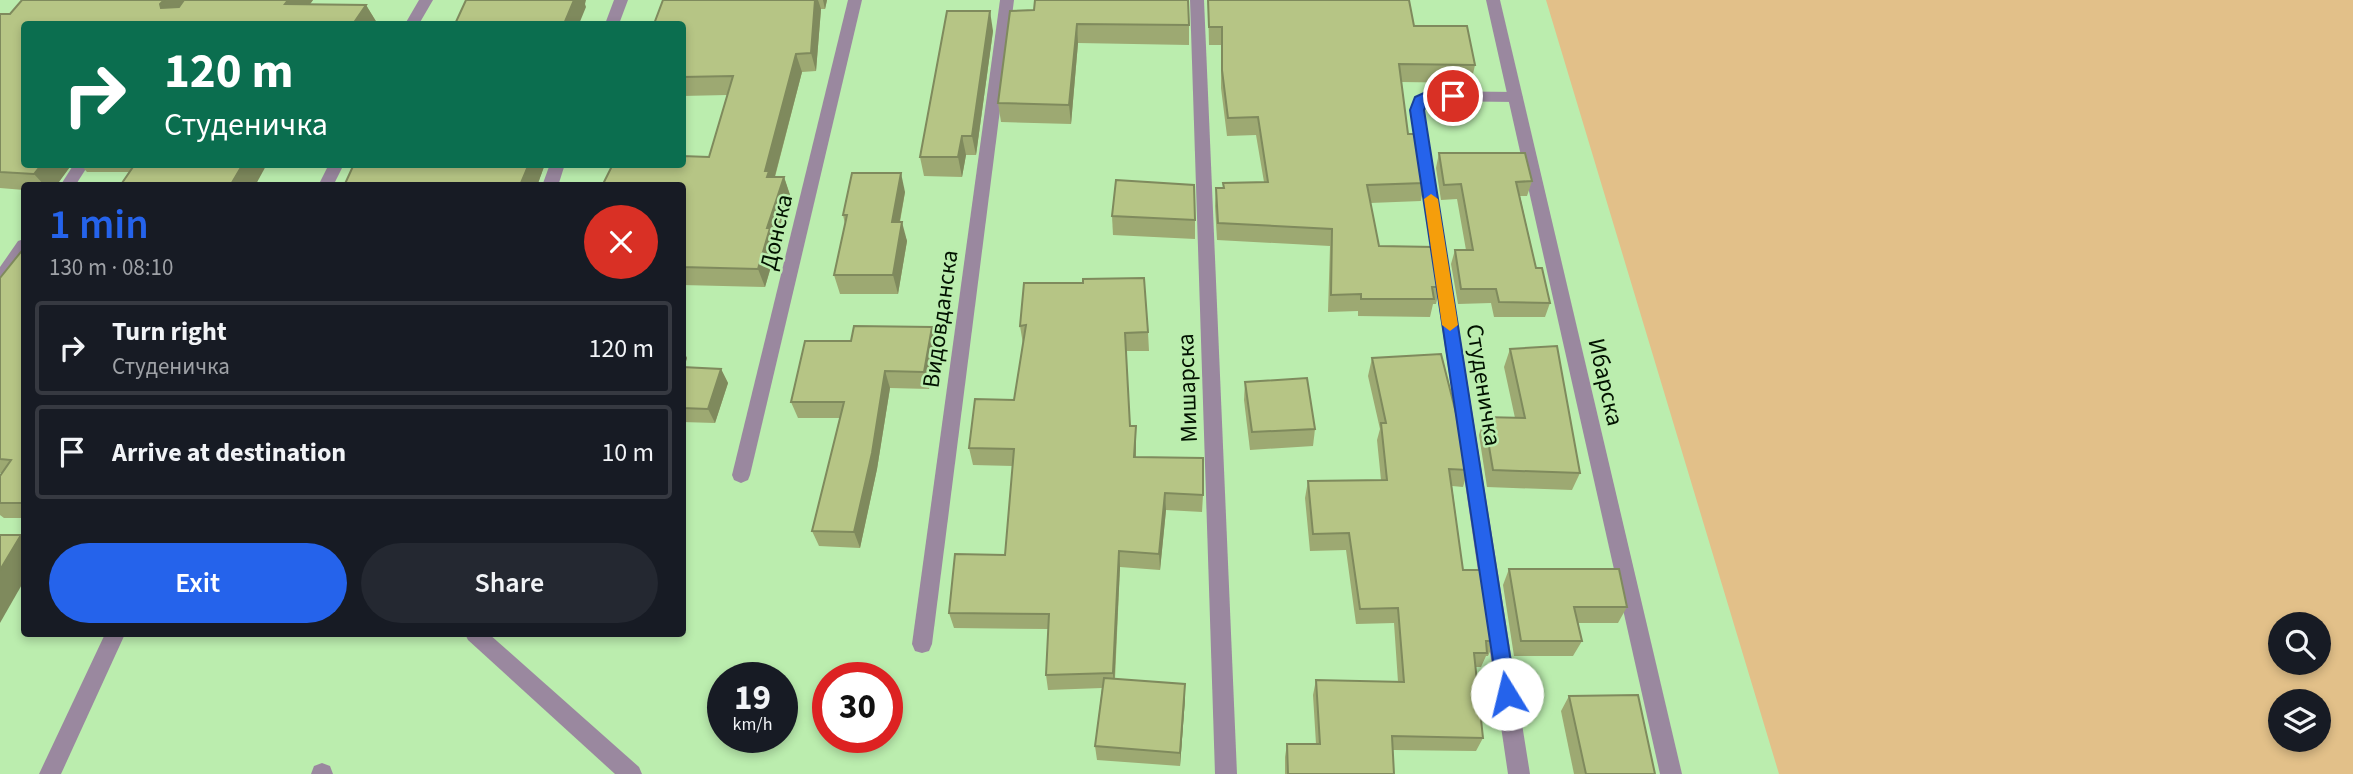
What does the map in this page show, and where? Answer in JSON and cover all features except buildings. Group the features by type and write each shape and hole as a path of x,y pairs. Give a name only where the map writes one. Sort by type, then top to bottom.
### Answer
{"street":[{"path":"414,21 426,0"},
{"path":"613,21 621,0"},
{"name":"Донска","path":"741,475 855,0"},
{"name":"Видовданска","path":"922,644 1007,0"},
{"name":"Мишарска","path":"1197,0 1226,774"},
{"name":"Ибарска","path":"1493,0 1671,774"},
{"name":"Студеничка","path":"1516,97 1426,96 1420,100 1417,110 1519,774"},
{"path":"0,279 21,249"},
{"path":"50,774 114,637"},
{"path":"478,637 631,774"}],"shaded area":[{"path":"1546,0 2353,0 2353,774 1779,774"}],"slow traffic":[{"path":"1431,199 1450,325"}],"route":[{"path":"1453,96 1426,96 1420,100 1417,110 1507,694"}]}
